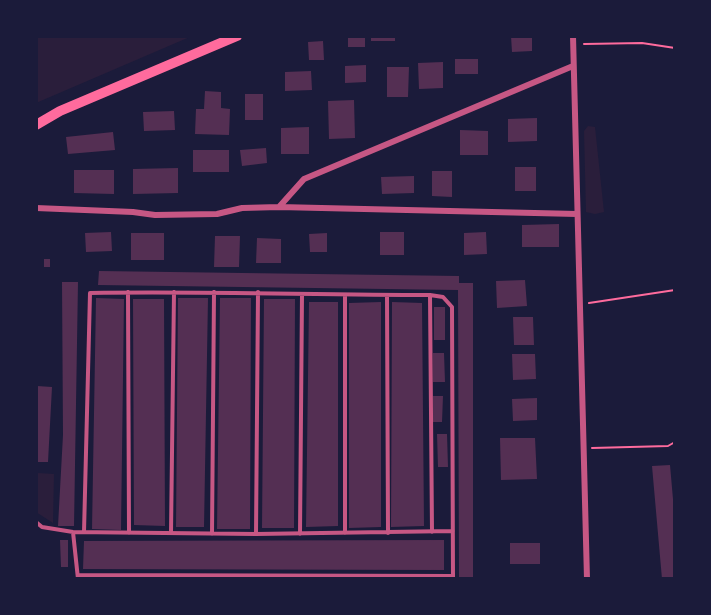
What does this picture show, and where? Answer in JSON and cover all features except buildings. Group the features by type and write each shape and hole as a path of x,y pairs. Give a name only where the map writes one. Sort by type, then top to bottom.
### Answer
{"main road":[{"path":"36,125 60,111 237,36"}],"street":[{"path":"573,36 587,579"},
{"path":"279,207 304,179 573,66"},
{"path":"36,208 155,215 217,214 242,208 279,207 578,214"}],"lane":[{"path":"128,292 129,533"},
{"path":"171,533 174,292"},
{"path":"212,534 214,292"},
{"path":"256,534 258,292"},
{"path":"73,532 78,577 453,578 452,307 443,297 430,295 258,292 90,293 84,532"},
{"path":"300,534 302,294"},
{"path":"345,295 345,533"},
{"path":"387,295 388,533"},
{"path":"430,295 432,532"},
{"path":"36,522 42,527 73,532 300,534 453,531"}],"path":[{"path":"578,44 642,43 675,48"},
{"path":"583,304 675,290"},
{"path":"586,448 668,446 675,442"}],"shaded area":[{"path":"36,36 192,36 36,103"},
{"path":"588,126 595,127 604,212 595,214 586,212 584,131"},
{"path":"36,474 54,474 53,523 36,512"}]}
